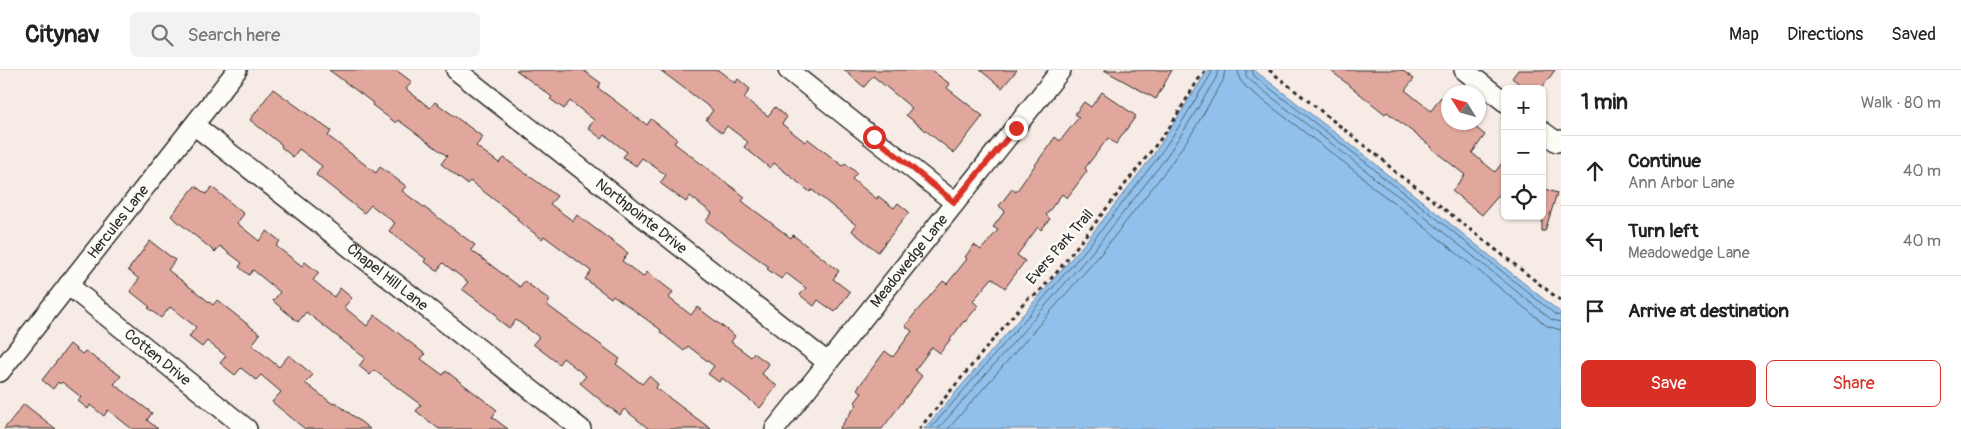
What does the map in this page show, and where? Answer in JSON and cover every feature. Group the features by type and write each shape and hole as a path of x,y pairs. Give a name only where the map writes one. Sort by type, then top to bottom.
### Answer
{"street":[{"name":"Hercules Lane","path":"0,372 237,70"},
{"name":"Northpointe Drive","path":"456,70 827,362"},
{"path":"788,70 954,202"},
{"name":"Meadowedge Lane","path":"775,429 898,276 954,202 1016,128 1060,70"},
{"path":"1464,70 1501,99"},
{"name":"Chapel Hill Lane","path":"194,125 581,429"},
{"name":"Cotten Drive","path":"68,286 246,429"}],"path":[{"name":"Evers Park Trail","path":"919,429 1027,299 1037,294 1057,272 1169,128 1206,70"},
{"path":"1269,70 1376,154 1397,174 1561,301"}],"water":[{"path":"1208,70 1254,70 1377,165 1561,313 1561,429 924,429 1084,244 1152,157"}],"building":[{"path":"329,70 396,70 412,82 406,89 430,108 435,102 483,137 476,146 499,163 504,158 557,196 550,204 573,221 577,215 628,253 622,261 643,277 647,272 673,292 669,298 691,315 697,307 735,336 731,342 751,357 754,353 769,364 762,374 777,386 760,408 722,378 719,382 708,374 714,366 688,346 684,351 660,332 661,330 613,295 611,298 585,279 591,271 544,236 542,239 470,181 467,184 441,164 447,156 398,120 396,123"},
{"path":"516,70 583,70 601,83 598,88 647,125 651,119 677,139 674,143 745,197 742,201 791,238 793,235 839,271 833,279 850,292 835,312 818,300 814,306 800,295 806,288 786,273 781,279 767,269 769,267 706,221 712,213 690,196 686,202 660,183 666,175 642,158 636,166 623,157 627,152 605,135 602,139 588,128 594,120 570,101 564,109 550,99 552,97"},
{"path":"660,70 718,70 735,83 738,79 750,89 744,98 768,116 775,107 787,117 782,124 805,142 808,139 843,166 845,163 857,173 852,179 877,199 878,196 894,208 898,203 909,212 878,252 852,231 856,225 812,190 810,192 774,163 770,168 744,147 748,142 727,126 722,133 706,120 713,110"},
{"path":"844,70 931,70 950,84 947,88 983,116 954,153 906,115 912,108 873,76 864,87"},
{"path":"980,70 1017,70 1002,88"},
{"path":"1104,70 1172,70 1156,99"},
{"path":"1330,70 1402,70 1414,79 1405,90 1431,111 1441,97 1441,130 1479,130 1485,135 1472,153 1495,172 1501,164 1501,193 1482,215 1452,191 1465,175 1387,112 1385,114"},
{"path":"1518,70 1555,70 1544,85 1521,85 1512,78"},
{"path":"273,89 331,131 328,136 376,173 380,167 406,186 402,191 475,245 471,250 520,287 524,281 550,300 547,305 620,359 616,364 642,384 649,376 658,384 656,388 711,429 649,429 624,409 620,415 604,403 580,383 586,376 563,358 559,364 533,344 539,337 516,320 509,328 496,318 498,316 462,289 468,282 443,263 437,271 424,261 426,259 389,231 395,223 371,205 364,213 316,175 322,166 299,149 293,157 281,147 282,145 250,120"},
{"path":"1102,92 1136,116 1116,144 1108,138 1085,168 1087,171 1067,198 1062,194 1046,215 1050,219 1041,230 1038,227 1017,255 1025,261 1005,288 992,278 973,301 978,306 940,353 932,347 915,370 922,376 882,429 839,429 857,404 855,402 862,393 857,389 885,351 893,357 912,331 905,326 916,312 943,281 947,284 967,259 965,257 974,245 981,250 998,230 993,227 1005,211 999,206 1012,189 1016,192 1055,137 1060,141 1079,117 1075,114 1084,102 1091,107"},
{"path":"195,186 206,194 212,187 244,214 237,223 259,241 267,231 280,241 276,246 302,266 305,262 319,273 313,280 334,297 340,288 352,298 344,307 367,326 375,315 425,354 421,359 443,375 446,371 497,410 492,417 508,429 439,429 416,411 421,405 374,370 370,375 359,366 365,358 306,312 298,322 273,301 280,292 253,270 249,275 239,267 242,263 220,246 215,252 171,216"},
{"path":"1546,189 1557,193 1545,231 1542,231 1542,220 1546,220"},
{"path":"150,241 175,260 168,270 213,305 217,300 260,334 252,345 279,367 289,355 313,375 305,383 333,404 335,402 370,429 305,429 272,402 281,392 261,375 256,380 241,368 235,375 220,363 226,356 207,341 202,347 189,337 196,327 170,307 161,318 148,308 150,307 130,291 139,279 128,270"},
{"path":"70,344 82,354 85,351 121,376 114,384 152,413 147,420 158,429 132,429 108,410 104,416 90,405 88,409 78,401 81,397 62,382 60,384 58,382 53,389 42,380"},
{"path":"24,404 56,429 4,429"}],"route":[{"path":"874,137 954,202 1016,128"}]}
